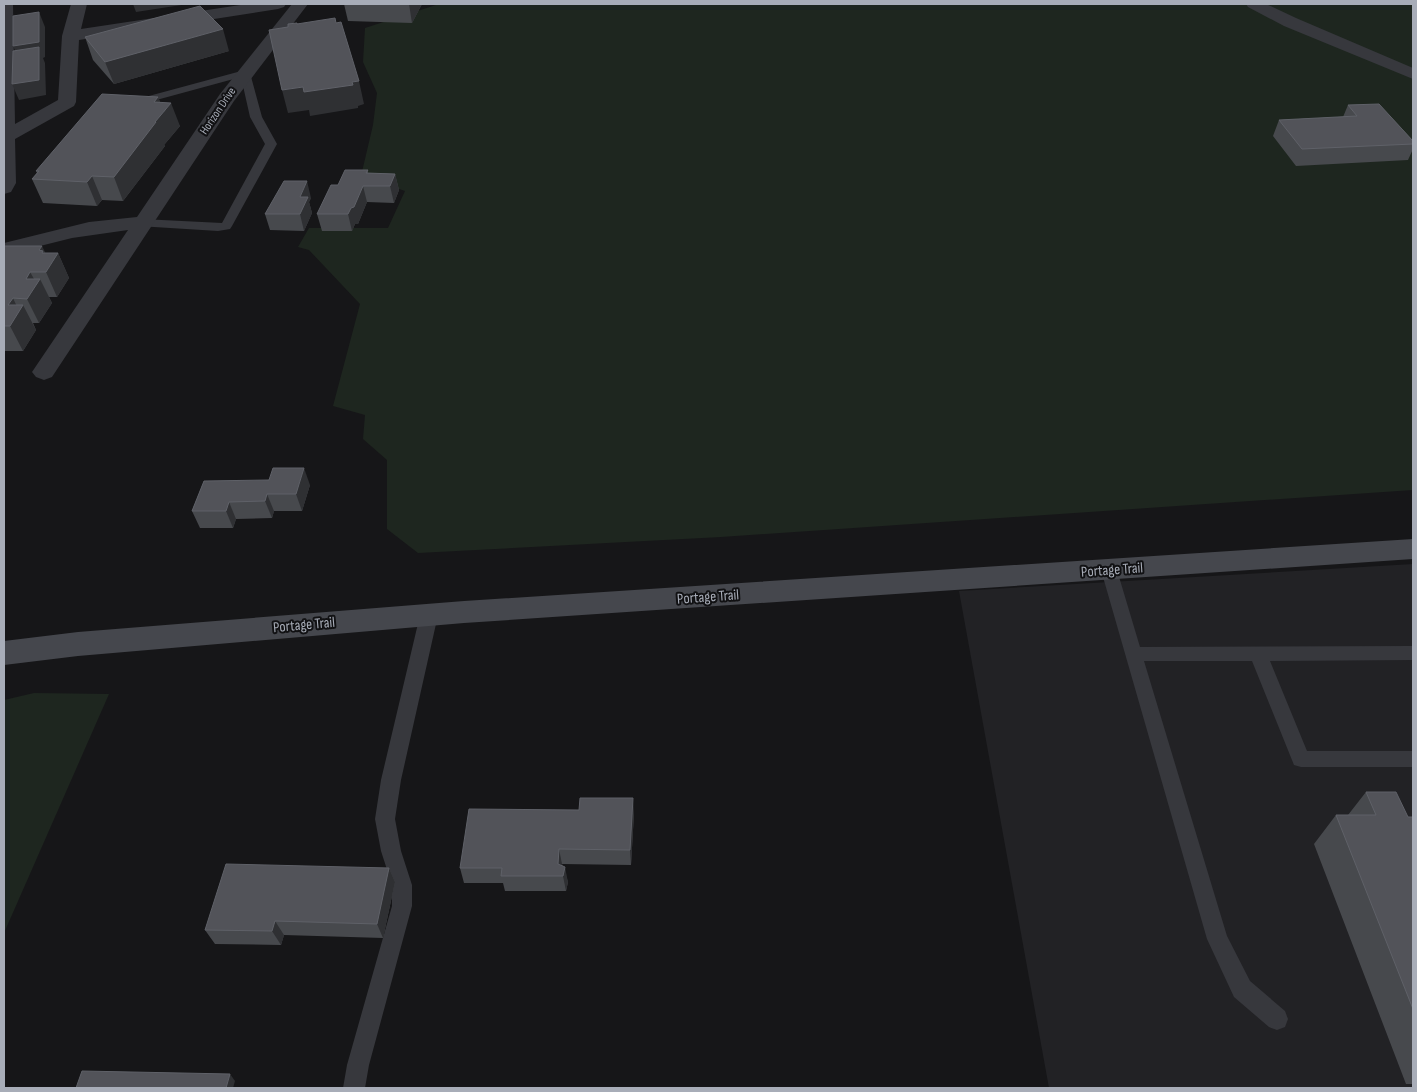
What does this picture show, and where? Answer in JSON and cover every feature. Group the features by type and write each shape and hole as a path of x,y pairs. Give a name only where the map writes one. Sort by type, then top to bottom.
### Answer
{"main road":[{"name":"Portage Trail","path":"4,653 78,644 429,615 1413,549"}],"street":[{"path":"4,188 6,183 7,136 5,4"},
{"path":"7,136 67,102 71,36 79,4"},
{"path":"71,36 278,4"},
{"name":"Horizon Drive","path":"44,372 142,223 245,72 300,4"},
{"path":"1254,4 1290,22 1413,74"},
{"path":"4,249 88,228 115,223 142,223"}],"lane":[{"path":"130,104 245,72 256,116 271,144 226,226 142,223"},
{"path":"1109,570 1217,939 1242,989 1277,1019"},
{"path":"354,1088 358,1065 402,906 402,885 391,851 385,819 391,780 429,615"},
{"path":"1258,653 1302,759 1413,759"},
{"path":"1133,654 1413,653"}],"shaded area":[{"path":"439,4 1413,4 1413,490 721,537 418,553 387,529 387,460 363,439 365,415 333,406 360,304 309,250 298,247 309,228 388,228 405,191 361,176 373,125 377,93 363,62 365,28"},
{"path":"1413,564 1413,1088 1049,1088 959,591"},
{"path":"34,693 109,694 4,933 4,700"}],"building":[{"path":"200,6 223,29 105,62 85,37"},
{"path":"39,12 39,42 13,46 13,16"},
{"path":"335,18 336,23 341,22 359,81 352,82 353,85 304,92 303,87 282,90 269,30 288,27 288,24"},
{"path":"39,47 39,80 12,84 13,51"},
{"path":"102,94 158,97 154,102 171,103 114,177 92,176 87,182 32,179 39,171 36,171"},
{"path":"1379,104 1413,141 1413,144 1302,149 1279,120 1357,116 1348,105"},
{"path":"345,170 368,170 366,173 395,174 390,186 363,186 354,207 351,208 348,214 317,214 331,185 338,185"},
{"path":"284,181 307,181 300,197 308,197 300,214 265,214"},
{"path":"4,246 42,246 39,250 43,251 42,253 58,253 46,272 30,272 26,279 40,279 27,299 13,298 8,305 23,305 10,326 4,326"},
{"path":"273,468 304,468 296,494 267,494 265,501 229,502 226,511 192,511 204,481 269,480"},
{"path":"1366,792 1396,792 1408,817 1413,817 1413,1009 1336,815 1376,815"},
{"path":"580,798 633,798 630,850 559,849 558,864 565,867 563,876 501,876 502,868 460,868 469,809 579,810"},
{"path":"226,864 389,868 377,924 275,921 272,931 205,930"},
{"path":"82,1071 230,1074 226,1088 76,1088"}]}
